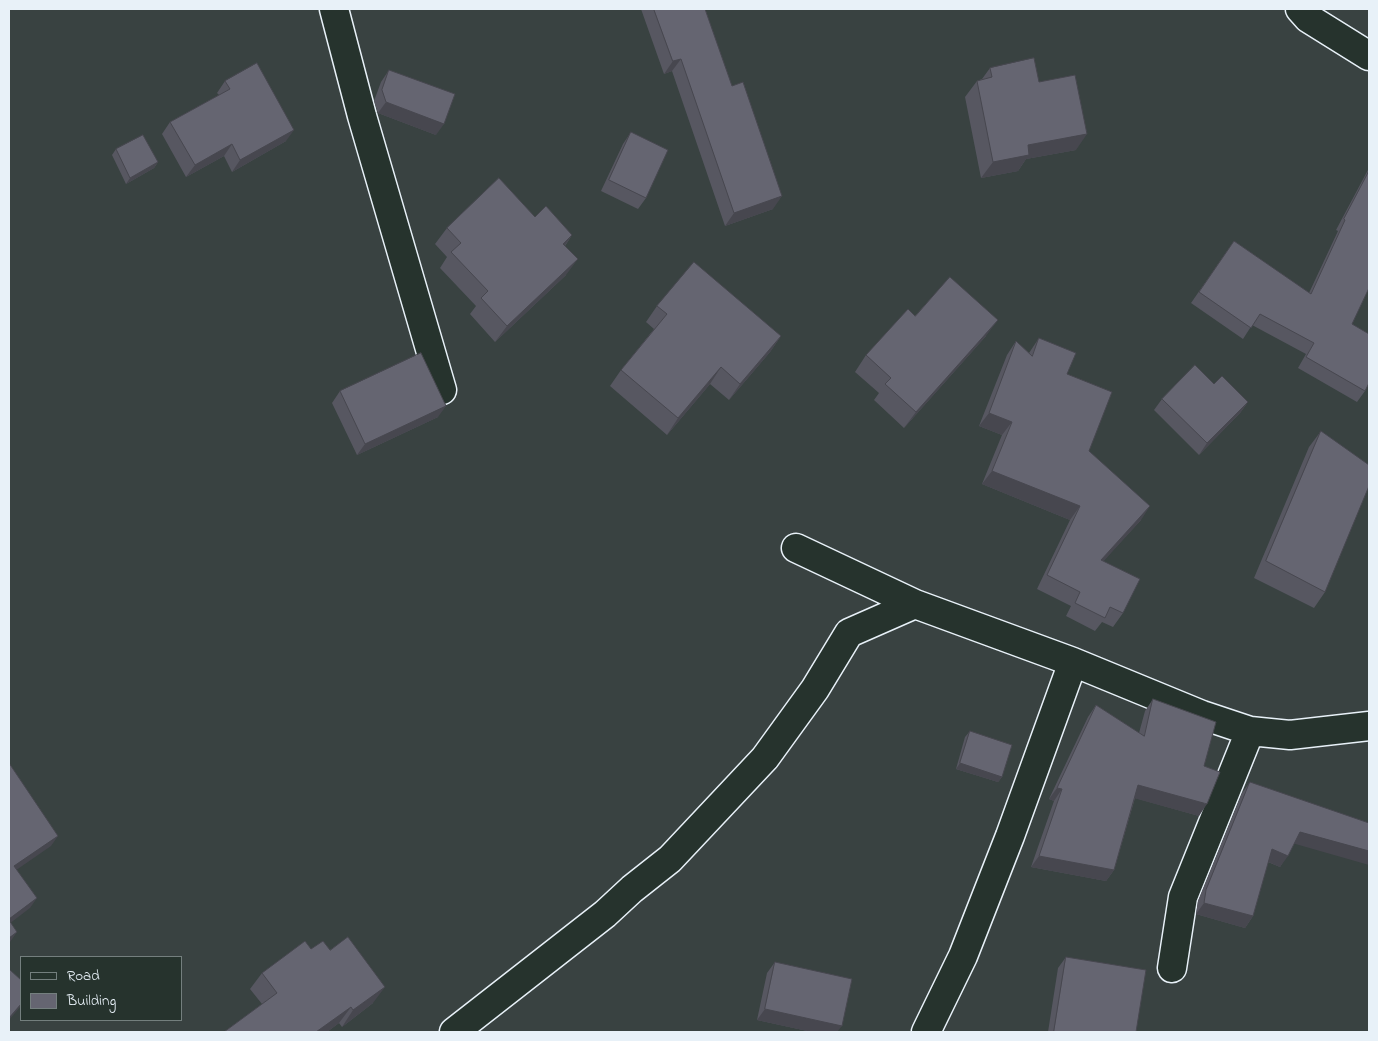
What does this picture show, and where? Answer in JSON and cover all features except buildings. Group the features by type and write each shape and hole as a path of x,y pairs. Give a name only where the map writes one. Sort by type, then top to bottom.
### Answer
{"street":[{"path":"334,9 362,116 442,390"},
{"path":"1300,9 1308,18 1369,56"},
{"path":"796,548 915,604 1073,662 1202,716 1250,731 1290,735 1369,726"},
{"path":"454,1032 605,914 632,888 670,859 764,758 815,689 849,633 915,604"},
{"path":"926,1032 966,946 1010,836 1073,662"},
{"path":"1172,968 1183,897 1250,731"}]}
